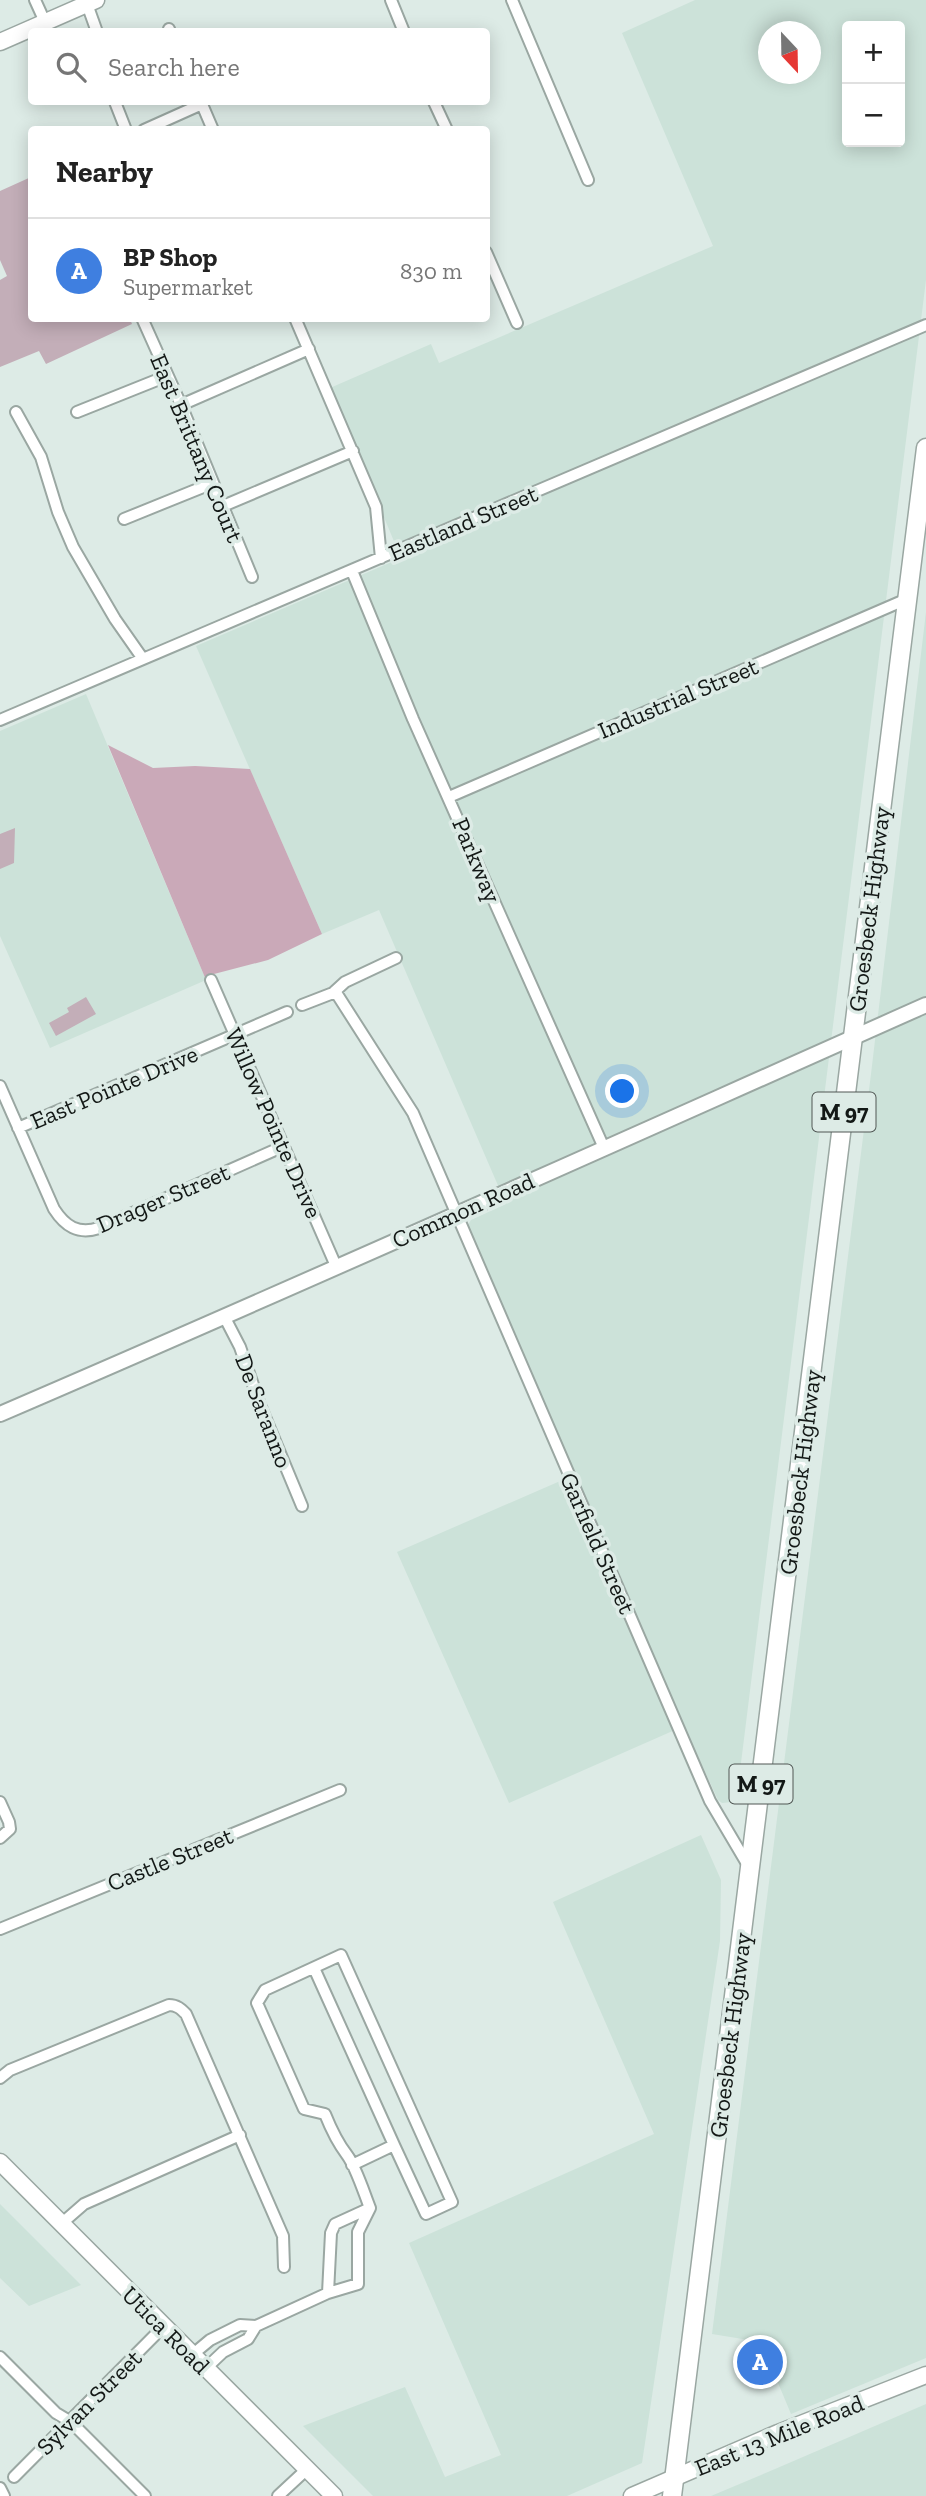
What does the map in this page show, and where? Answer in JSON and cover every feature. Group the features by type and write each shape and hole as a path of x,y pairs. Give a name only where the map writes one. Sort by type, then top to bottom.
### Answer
{"main road":[{"path":"32,28 92,2"},
{"path":"0,42 28,30"},
{"name":"Groesbeck Highway","path":"673,2487 926,448"},
{"name":"Utica Road","path":"0,2162 163,2328 334,2496"},
{"name":"East 13 Mile Road","path":"632,2496 673,2487 783,2431 926,2375"}],"street":[{"path":"35,0 45,22"},
{"path":"391,0 402,28"},
{"path":"512,0 588,180"},
{"path":"92,2 96,28"},
{"path":"116,105 124,126"},
{"path":"152,126 197,105"},
{"path":"202,105 211,126"},
{"path":"435,105 445,126"},
{"path":"490,262 517,323"},
{"name":"East Brittany Court","path":"144,322 252,577"},
{"path":"297,322 376,507 381,558"},
{"name":"Eastland Street","path":"0,720 926,325"},
{"path":"181,405 309,349"},
{"path":"77,412 167,376"},
{"path":"16,412 41,457 58,512 73,547 115,619 143,659"},
{"path":"223,506 353,451"},
{"path":"124,519 213,483"},
{"name":"Parkway","path":"352,571 413,719 604,1148"},
{"name":"Industrial Street","path":"449,797 907,600"},
{"path":"302,1005 335,991 345,982 396,958"},
{"name":"Willow Pointe Drive","path":"211,980 336,1266"},
{"name":"Garfield Street","path":"335,991 413,1113 454,1214 710,1801 750,1869"},
{"name":"Common Road","path":"0,1414 225,1318 336,1266 926,1005"},
{"name":"East Pointe Drive","path":"18,1128 287,1012"},
{"name":"Drager Street","path":"0,1086 61,1219 74,1229 99,1228 284,1146"},
{"name":"De Saranno","path":"225,1318 240,1347 260,1405 302,1506"},
{"name":"Castle Street","path":"0,1929 340,1790"},
{"path":"0,1802 10,1829 0,1838"},
{"path":"192,2355 210,2340 240,2325 256,2326 328,2293 358,2284 358,2232 370,2208 352,2165 340,2149 325,2114 304,2109 257,2003 265,1990 341,1955 452,2202 426,2214 314,1968"},
{"path":"0,2078 10,2070 161,2008 175,2005 187,2014 283,2236 284,2267"},
{"path":"61,2224 84,2204 240,2135"},
{"path":"352,2165 394,2146"},
{"path":"328,2293 331,2233 335,2224 370,2208"},
{"path":"205,2369 223,2352 248,2339 256,2326"},
{"name":"Sylvan Street","path":"14,2477 163,2328"},
{"path":"0,2357 56,2413 71,2422 145,2496"},
{"path":"278,2496 306,2470"},
{"path":"0,2488 4,2496"}],"shaded area":[{"path":"695,0 926,0 926,280 737,1795 732,1802 722,1803 718,1800 684,1726 509,1803 397,1552 574,1475 466,1228 471,1220 506,1204 379,910 322,934 196,646 401,558 330,388 431,344 439,363 713,246 622,33"},
{"path":"28,178 28,322 132,324 46,364 39,351 0,367 0,280 7,276 0,260 0,191"},
{"path":"926,612 926,2358 791,2414 761,2342 712,2334 871,1074"},
{"path":"86,694 206,980 50,1048 0,936 0,731"},
{"path":"108,745 153,768 195,766 250,769 322,934 268,960 214,974 206,980"},
{"path":"15,828 14,863 0,869 0,834"},
{"path":"86,997 96,1014 56,1036 49,1023 69,1012 67,1008"},
{"path":"701,1835 721,1880 720,1941 642,2463 567,2496 373,2496 303,2426 405,2387 445,2477 501,2455 409,2243 654,2134 553,1902"},
{"path":"0,2204 81,2285 29,2306 0,2278"},
{"path":"926,2404 926,2496 711,2496 775,2469"}],"place":[{"name":"BP Shop","path":"760,2362"}]}
